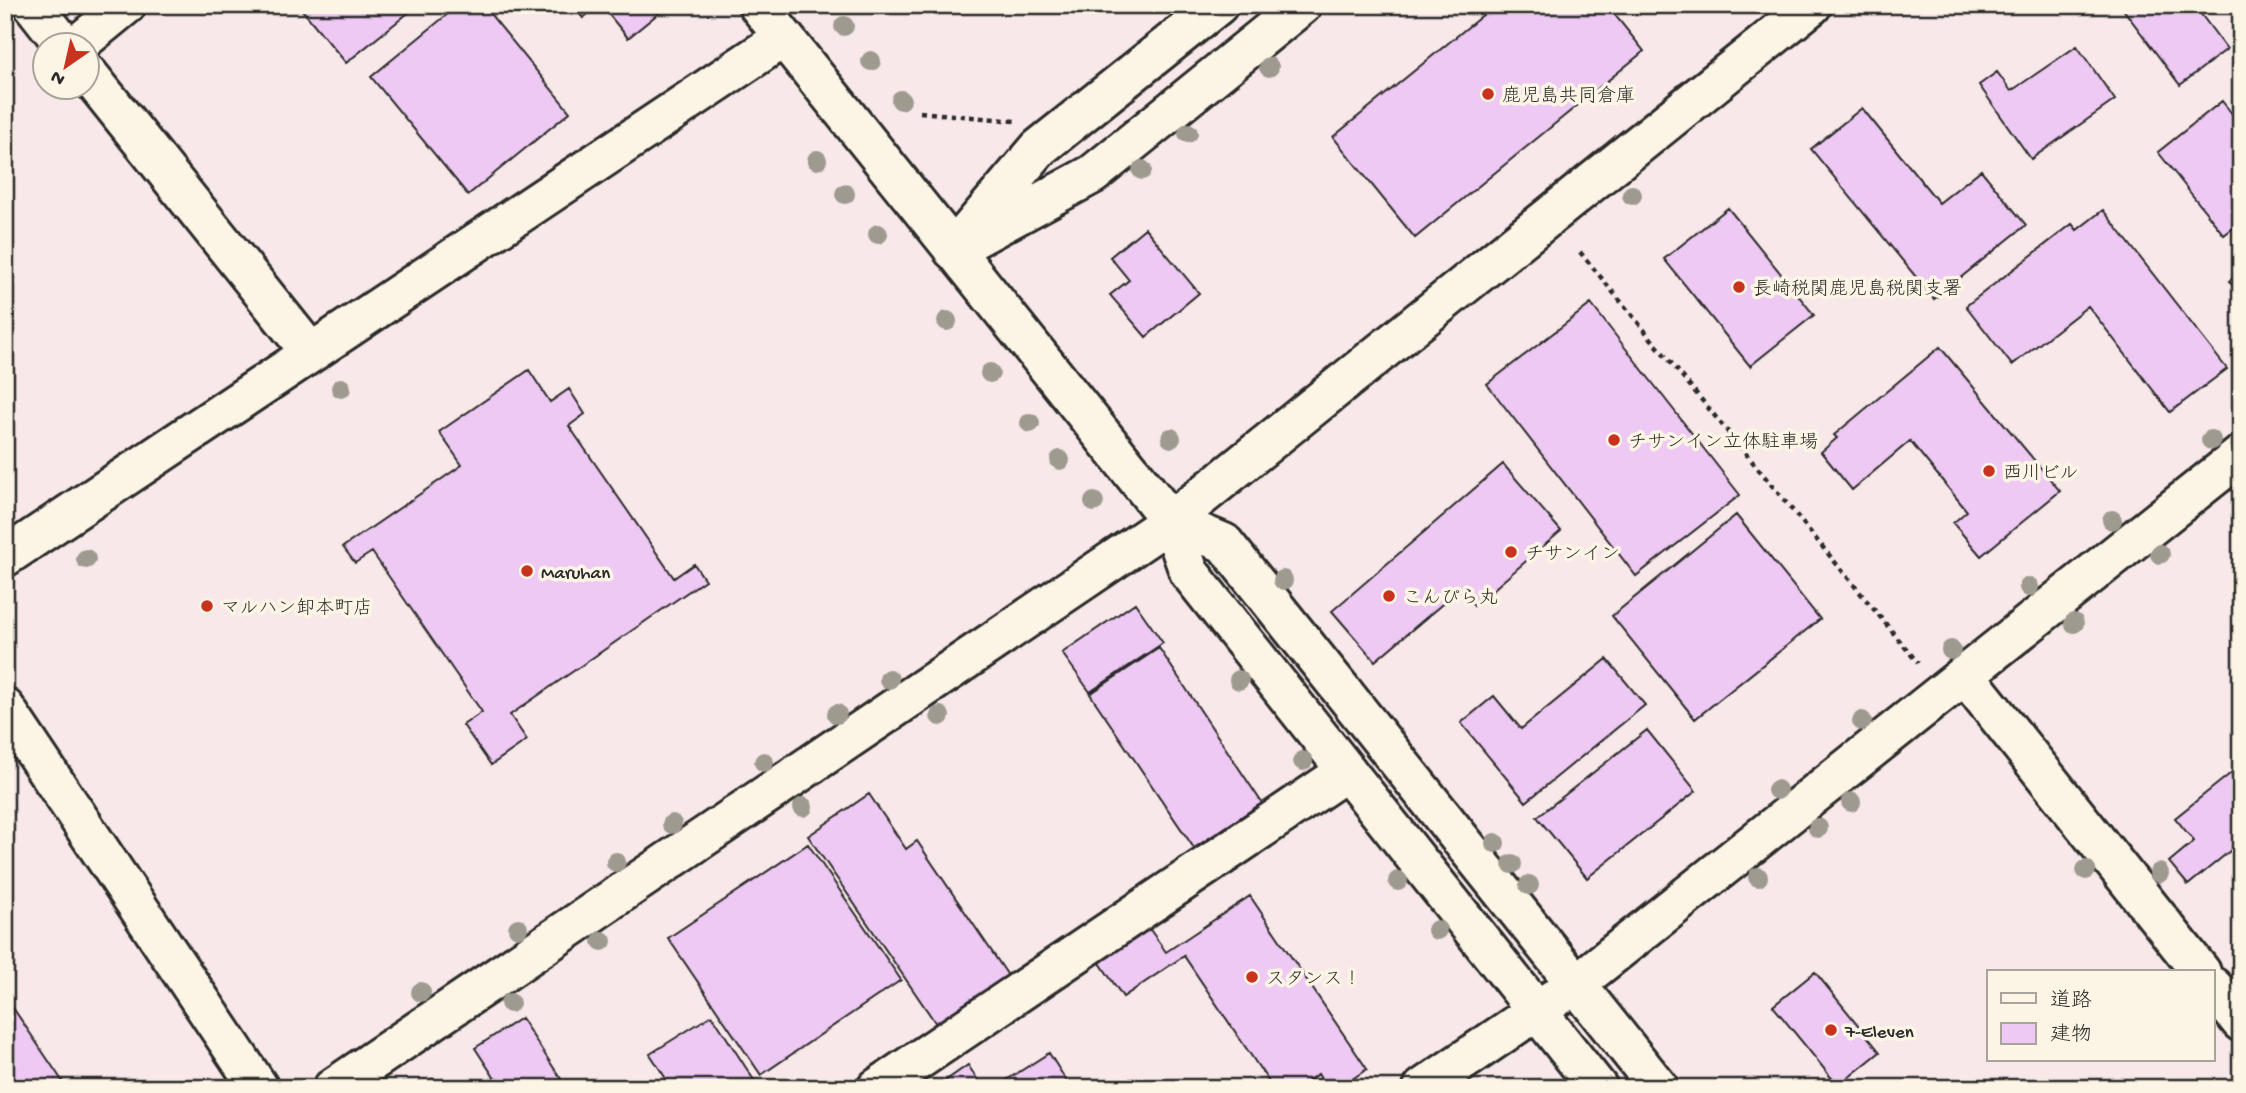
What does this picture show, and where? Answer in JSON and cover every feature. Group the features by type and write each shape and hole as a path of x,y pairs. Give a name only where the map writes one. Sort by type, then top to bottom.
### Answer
{"street":[{"path":"33,5 54,32"},
{"path":"93,32 126,5"},
{"path":"758,5 1171,521 1189,572 1598,1088"},
{"path":"953,250 1039,148 1218,5"},
{"path":"953,250 1093,174 1302,5"},
{"path":"333,1088 1171,521 1812,5"},
{"path":"5,557 783,37"},
{"path":"102,92 311,353"},
{"path":"1423,1088 1576,984 2241,455"},
{"path":"1171,521 1224,543 1659,1088"},
{"path":"1965,675 2199,970"},
{"path":"5,708 259,1088"},
{"path":"877,1088 1347,772"},
{"path":"2214,988 2241,1022"}],"path":[{"path":"920,112 1019,122"},
{"path":"1580,252 1918,663"}],"building":[{"path":"298,5 418,5 346,63"},
{"path":"442,5 483,5 570,112 468,195 371,77 449,13"},
{"path":"572,5 599,5 583,18"},
{"path":"601,5 654,5 660,12 628,38"},
{"name":"鹿児島共同倉庫","path":"1495,5 1607,5 1644,51 1415,238 1333,137"},
{"path":"2120,5 2194,5 2227,49 2180,85"},
{"path":"2077,46 2115,100 2031,159 1979,85 1997,72 2011,91"},
{"path":"2222,101 2241,125 2241,222 2224,235 2158,152"},
{"path":"1862,108 1939,203 1981,170 2026,225 1934,299 1811,149"},
{"name":"長崎税関鹿児島税関支署","path":"1728,208 1814,315 1750,366 1664,259"},
{"path":"2103,210 2227,369 2170,412 2088,306 2012,365 1966,306 2072,224 2077,230"},
{"path":"1145,228 1199,293 1146,337 1110,295 1129,280 1110,257"},
{"path":"2241,271 2241,296 2229,281"},
{"name":"チサンイン立体駐車場","path":"1591,304 1740,495 1636,576 1487,384"},
{"name":"西川ビル","path":"1940,347 2060,491 1981,556 1953,523 1967,511 1910,441 1852,490 1821,452 1837,438 1834,435"},
{"name":"Maruhan","path":"529,370 550,402 569,389 585,414 569,426 674,578 694,564 705,580 510,715 527,740 491,765 463,725 482,712 372,552 355,563 343,547 462,465 439,432"},
{"path":"1503,464 1561,531 1474,606 1460,589 1375,661 1332,611"},
{"path":"1736,515 1820,619 1695,719 1612,616"},
{"path":"1135,603 1163,643 1090,692 1062,653"},
{"path":"1159,648 1262,803 1194,848 1090,694"},
{"path":"1607,659 1645,705 1526,802 1461,723 1494,696 1521,729"},
{"path":"1647,730 1696,791 1587,878 1537,817"},
{"path":"2241,765 2241,842 2188,885 2169,862 2194,841 2175,818"},
{"path":"869,794 906,849 917,841 1011,980 939,1028 808,836"},
{"path":"808,844 901,980 761,1075 668,938"},
{"name":"スタンス！","path":"1250,896 1367,1069 1339,1088 1327,1088 1318,1074 1297,1088 1273,1088 1184,956 1123,997 1096,957 1146,924 1166,952"},
{"path":"1815,972 1880,1052 1838,1086 1773,1006"},
{"path":"5,996 67,1088 5,1088"},
{"path":"712,1015 759,1088 693,1088 690,1083 682,1088 672,1088 650,1054"},
{"path":"521,1018 563,1082 554,1088 501,1088 475,1048"},
{"path":"1049,1053 1071,1088 994,1088"},
{"path":"968,1065 983,1088 935,1088"},
{"path":"432,1079 437,1088 419,1088"}],"place":[{"name":"鹿児島共同倉庫","path":"1488,94"},
{"name":"長崎税関鹿児島税関支署","path":"1739,287"},
{"name":"チサンイン立体駐車場","path":"1614,440"},
{"name":"西川ビル","path":"1989,471"},
{"name":"チサンイン","path":"1511,552"},
{"name":"Maruhan","path":"527,571"},
{"name":"こんぴら丸","path":"1389,596"},
{"name":"マルハン卸本町店","path":"207,606"},
{"name":"スタンス！","path":"1252,977"},
{"name":"7-Eleven","path":"1831,1030"}]}
